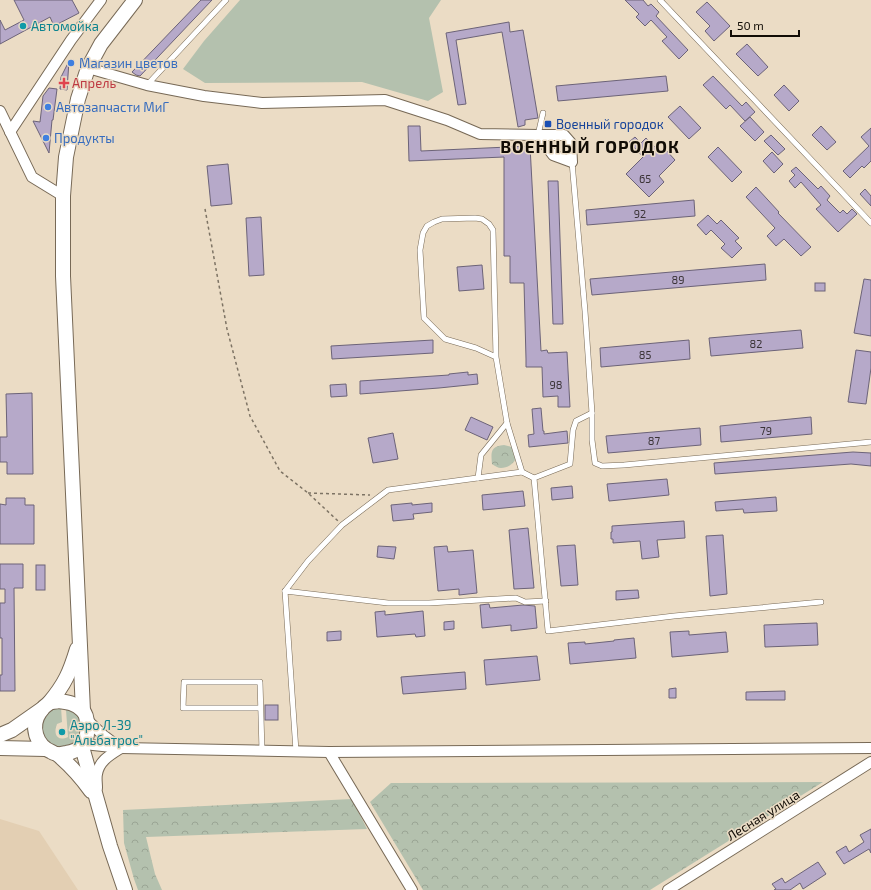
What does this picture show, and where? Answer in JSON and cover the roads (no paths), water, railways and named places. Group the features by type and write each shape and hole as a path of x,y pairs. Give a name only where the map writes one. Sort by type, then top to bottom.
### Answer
{"main road":[{"path":"126,890 110,846 83,746 88,732 85,716 80,637 63,276 63,196 66,157 78,99 88,68 101,44 136,0"},
{"path":"80,637 67,677 59,690 37,716 35,728 36,738 51,752 68,763 84,781 97,801"},
{"path":"0,735 12,730 46,706 58,701 73,703 85,716"},
{"path":"0,748 70,752 83,746"}],"street":[{"path":"10,132 71,40 101,0"},
{"path":"88,68 147,85 204,96 262,103 385,100 447,120 480,134 564,135 571,143 572,162 553,154 538,135"},
{"path":"0,111 32,177 63,196"},
{"path":"85,716 103,735 121,748"},
{"path":"83,746 329,752 871,748"},
{"path":"97,801 97,774 102,762 108,756 121,748"},
{"path":"329,752 412,890"},
{"name":"Лесная улица","path":"668,890 871,762"}],"lane":[{"path":"147,85 226,0"},
{"path":"660,0 871,223"},
{"path":"538,135 543,113"},
{"path":"572,162 585,311 592,413 592,440 595,463 602,466 624,465 871,441"},
{"path":"496,357 476,348 445,339 424,318 420,250 423,233 427,226 434,222 442,219 475,218 482,219 489,224 493,230 496,357 507,423 522,472"},
{"path":"296,751 285,591 308,561 342,525 388,490 522,472 534,478 570,464 573,430 576,421 592,413"},
{"path":"478,478 481,455 507,423"},
{"path":"534,478 548,631 674,616 821,602"},
{"path":"285,591 388,603 429,603 516,598 525,602 546,601"},
{"path":"260,708 183,708 184,682 260,682 262,751"}],"place":[{"name":"Автомойка","path":"23,26"},
{"name":"Магазин цветов","path":"71,63"},
{"name":"Апрель","path":"64,83"},
{"name":"Автозапчасти МиГ","path":"48,107"},
{"name":"Военный городок","path":"548,124"},
{"name":"Продукты","path":"46,138"},
{"name":"Аэро Л-39 \"Альбатрос\"","path":"62,732"}],"district":[{"name":"ВОЕННЫЙ ГОРОДОК","path":"590,146"}]}
